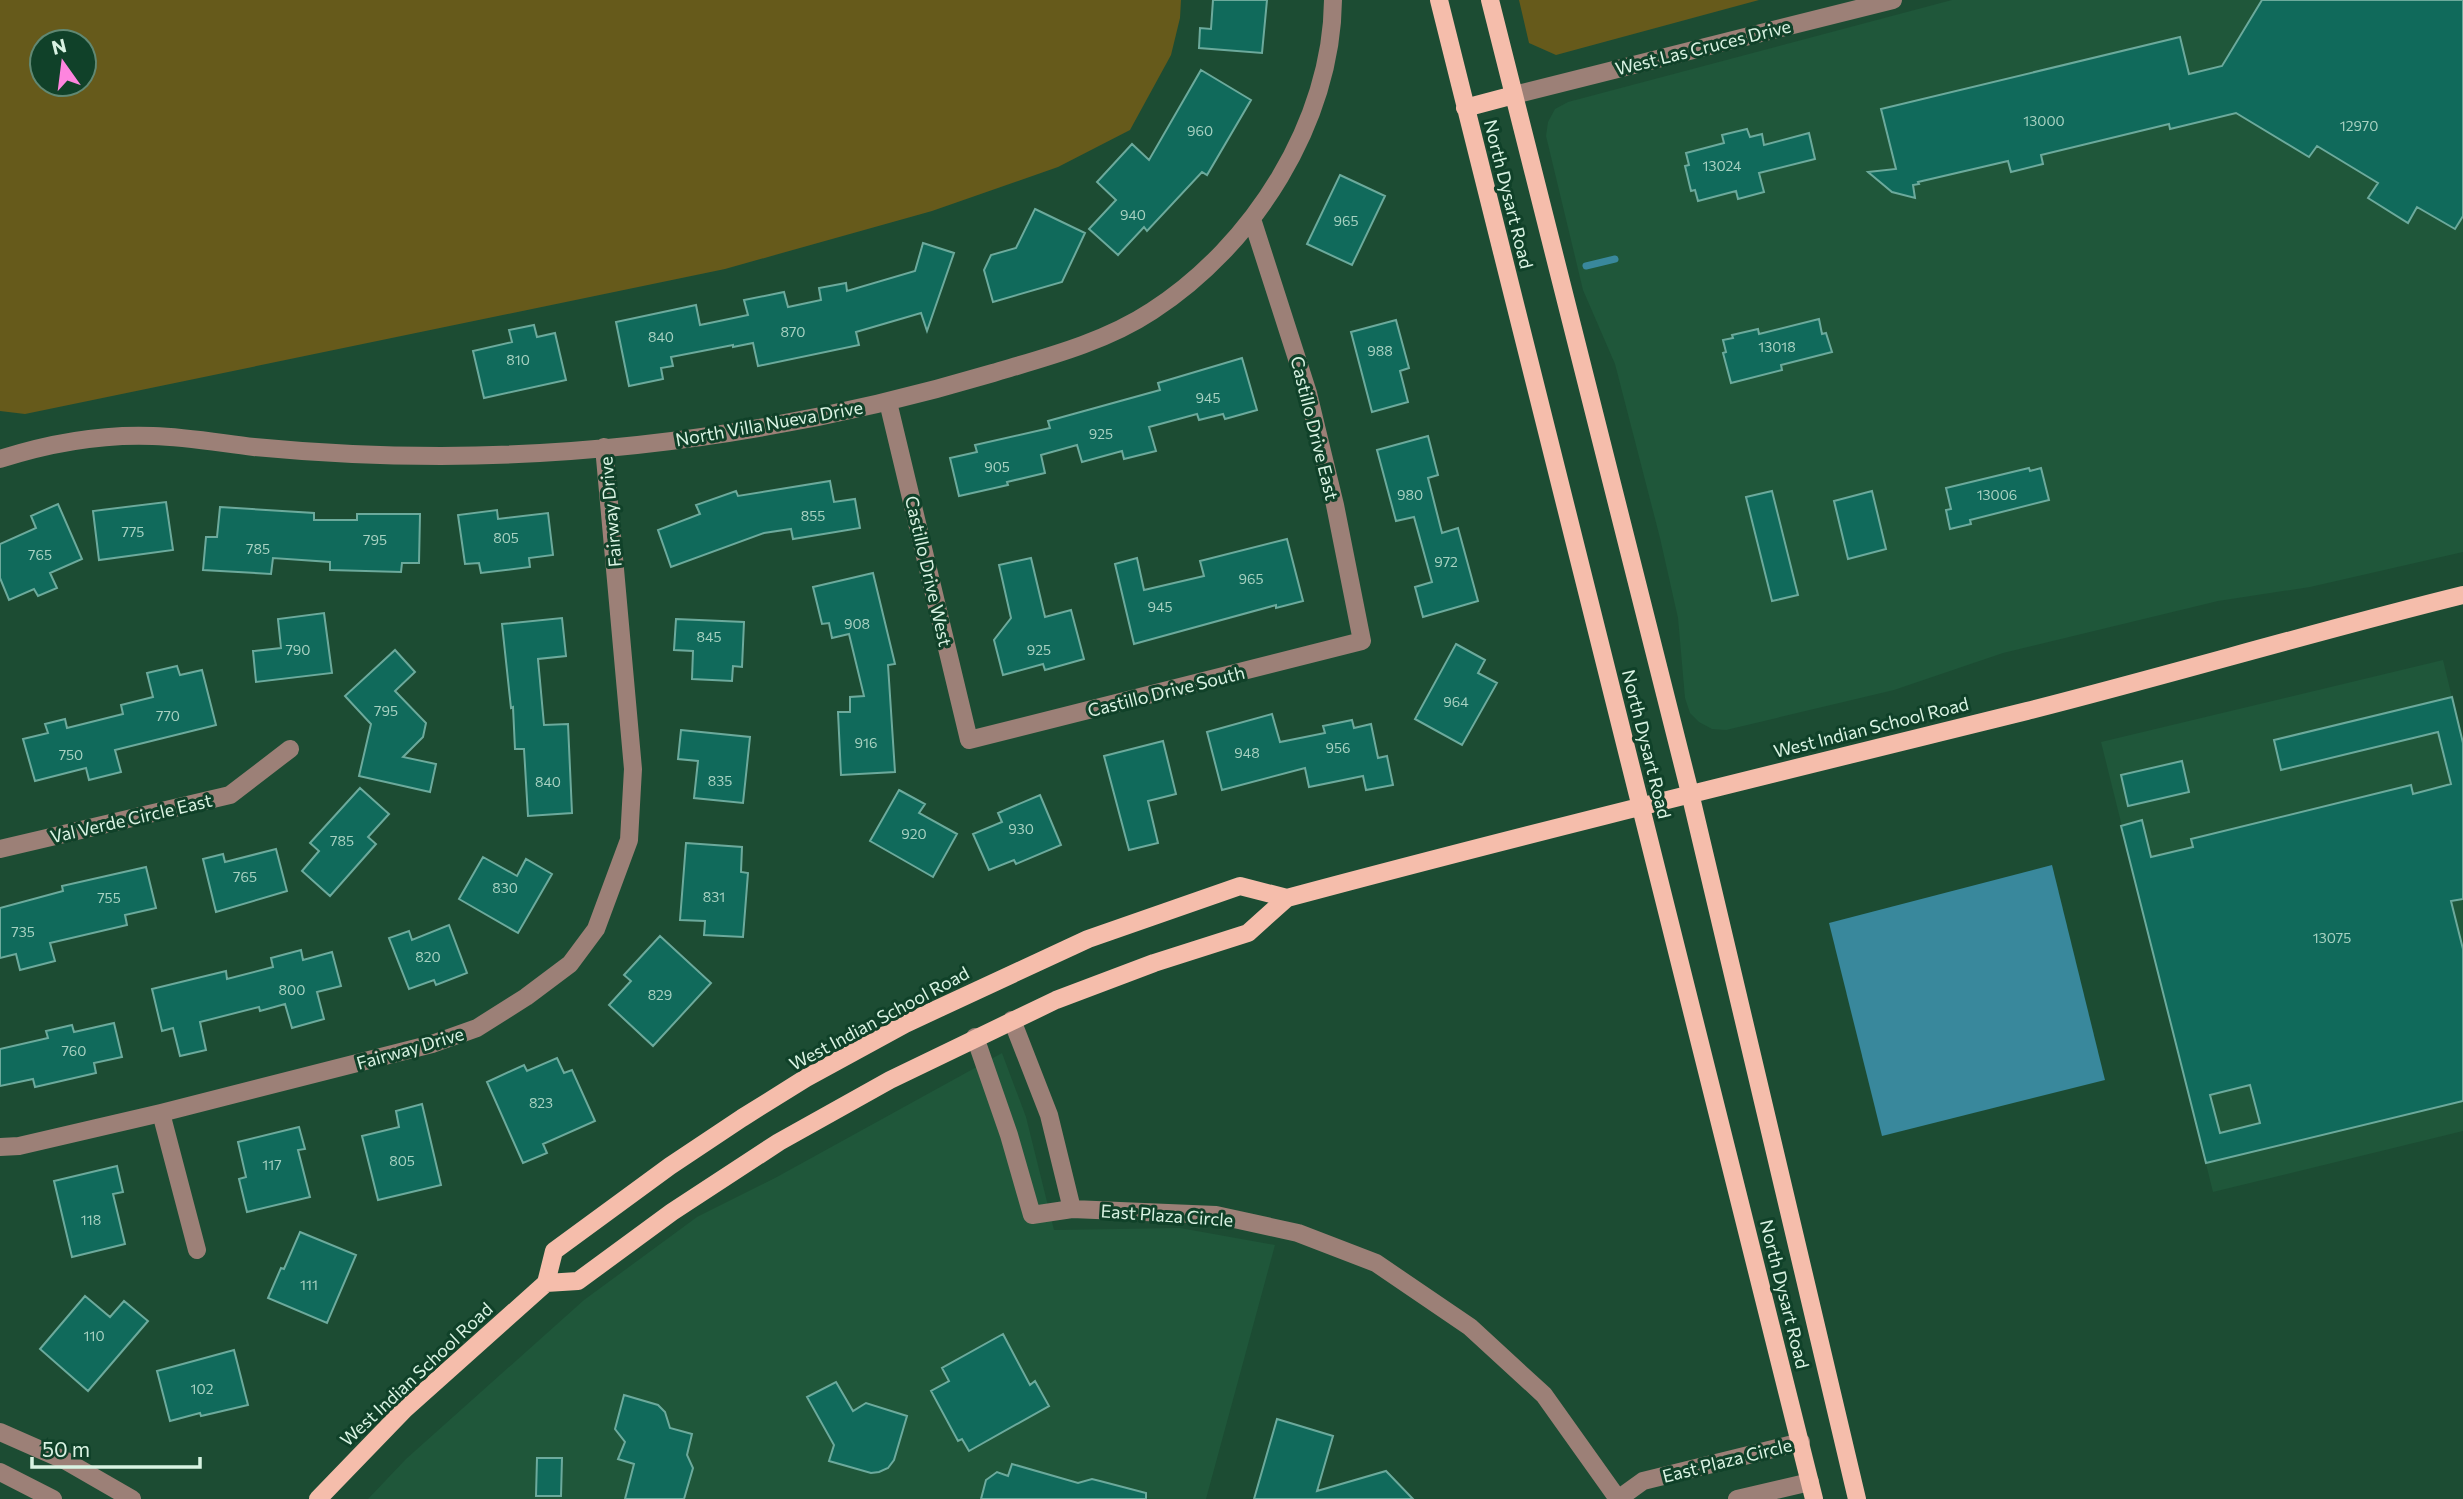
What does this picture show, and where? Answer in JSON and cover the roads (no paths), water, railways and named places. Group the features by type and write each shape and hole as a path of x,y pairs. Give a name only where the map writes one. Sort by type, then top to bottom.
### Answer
{"main road":[{"name":"North Dysart Road","path":"1438,0 1812,1491"},
{"name":"North Dysart Road","path":"1490,0 1690,793 1857,1499"},
{"path":"1465,108 1514,95"},
{"name":"West Indian School Road","path":"545,1283 578,1281 673,1212 779,1142 890,1080 1056,1000 1154,963 1248,933 1287,898 1690,793 2029,710 2356,621 2463,595"},
{"name":"West Indian School Road","path":"318,1499 405,1409 545,1283 554,1251 742,1118 806,1078 905,1024 1088,939 1240,886 1287,898"}],"street":[{"name":"North Villa Nueva Drive","path":"0,458 72,441 126,436 156,436 257,447 413,455 536,453 604,447 744,430 888,402 1026,364 1115,332 1149,314 1179,293 1217,260 1252,219 1275,187 1296,147 1313,104 1327,57 1333,0"},
{"name":"West Las Cruces Drive","path":"1514,95 1893,0"},
{"name":"Castillo Drive East","path":"1252,219 1308,393 1335,505 1362,641"},
{"name":"Castillo Drive West","path":"888,402 969,740"},
{"name":"Fairway Drive","path":"0,1147 19,1146 161,1113 432,1044 477,1028 526,997 570,964 596,929 629,840 633,769 604,447"},
{"name":"Castillo Drive South","path":"969,740 1362,641"},
{"name":"Val Verde Circle East","path":"0,849 230,794 290,749"},
{"path":"1012,1020 1049,1115 1072,1209"},
{"name":"East Plaza Circle","path":"975,1037 1009,1135 1032,1215 1072,1209 1216,1215 1298,1233 1376,1263 1470,1327 1544,1395 1618,1499 1643,1481 1801,1442"},
{"path":"161,1113 197,1250"},
{"path":"0,1432 66,1461 132,1499"},
{"path":"0,1472 53,1499"},
{"path":"1737,1499 1812,1491"}],"water":[{"path":"2052,865 2105,1080 1882,1136 1829,923"}],"waterway":[{"path":"1586,266 1615,259"}]}
